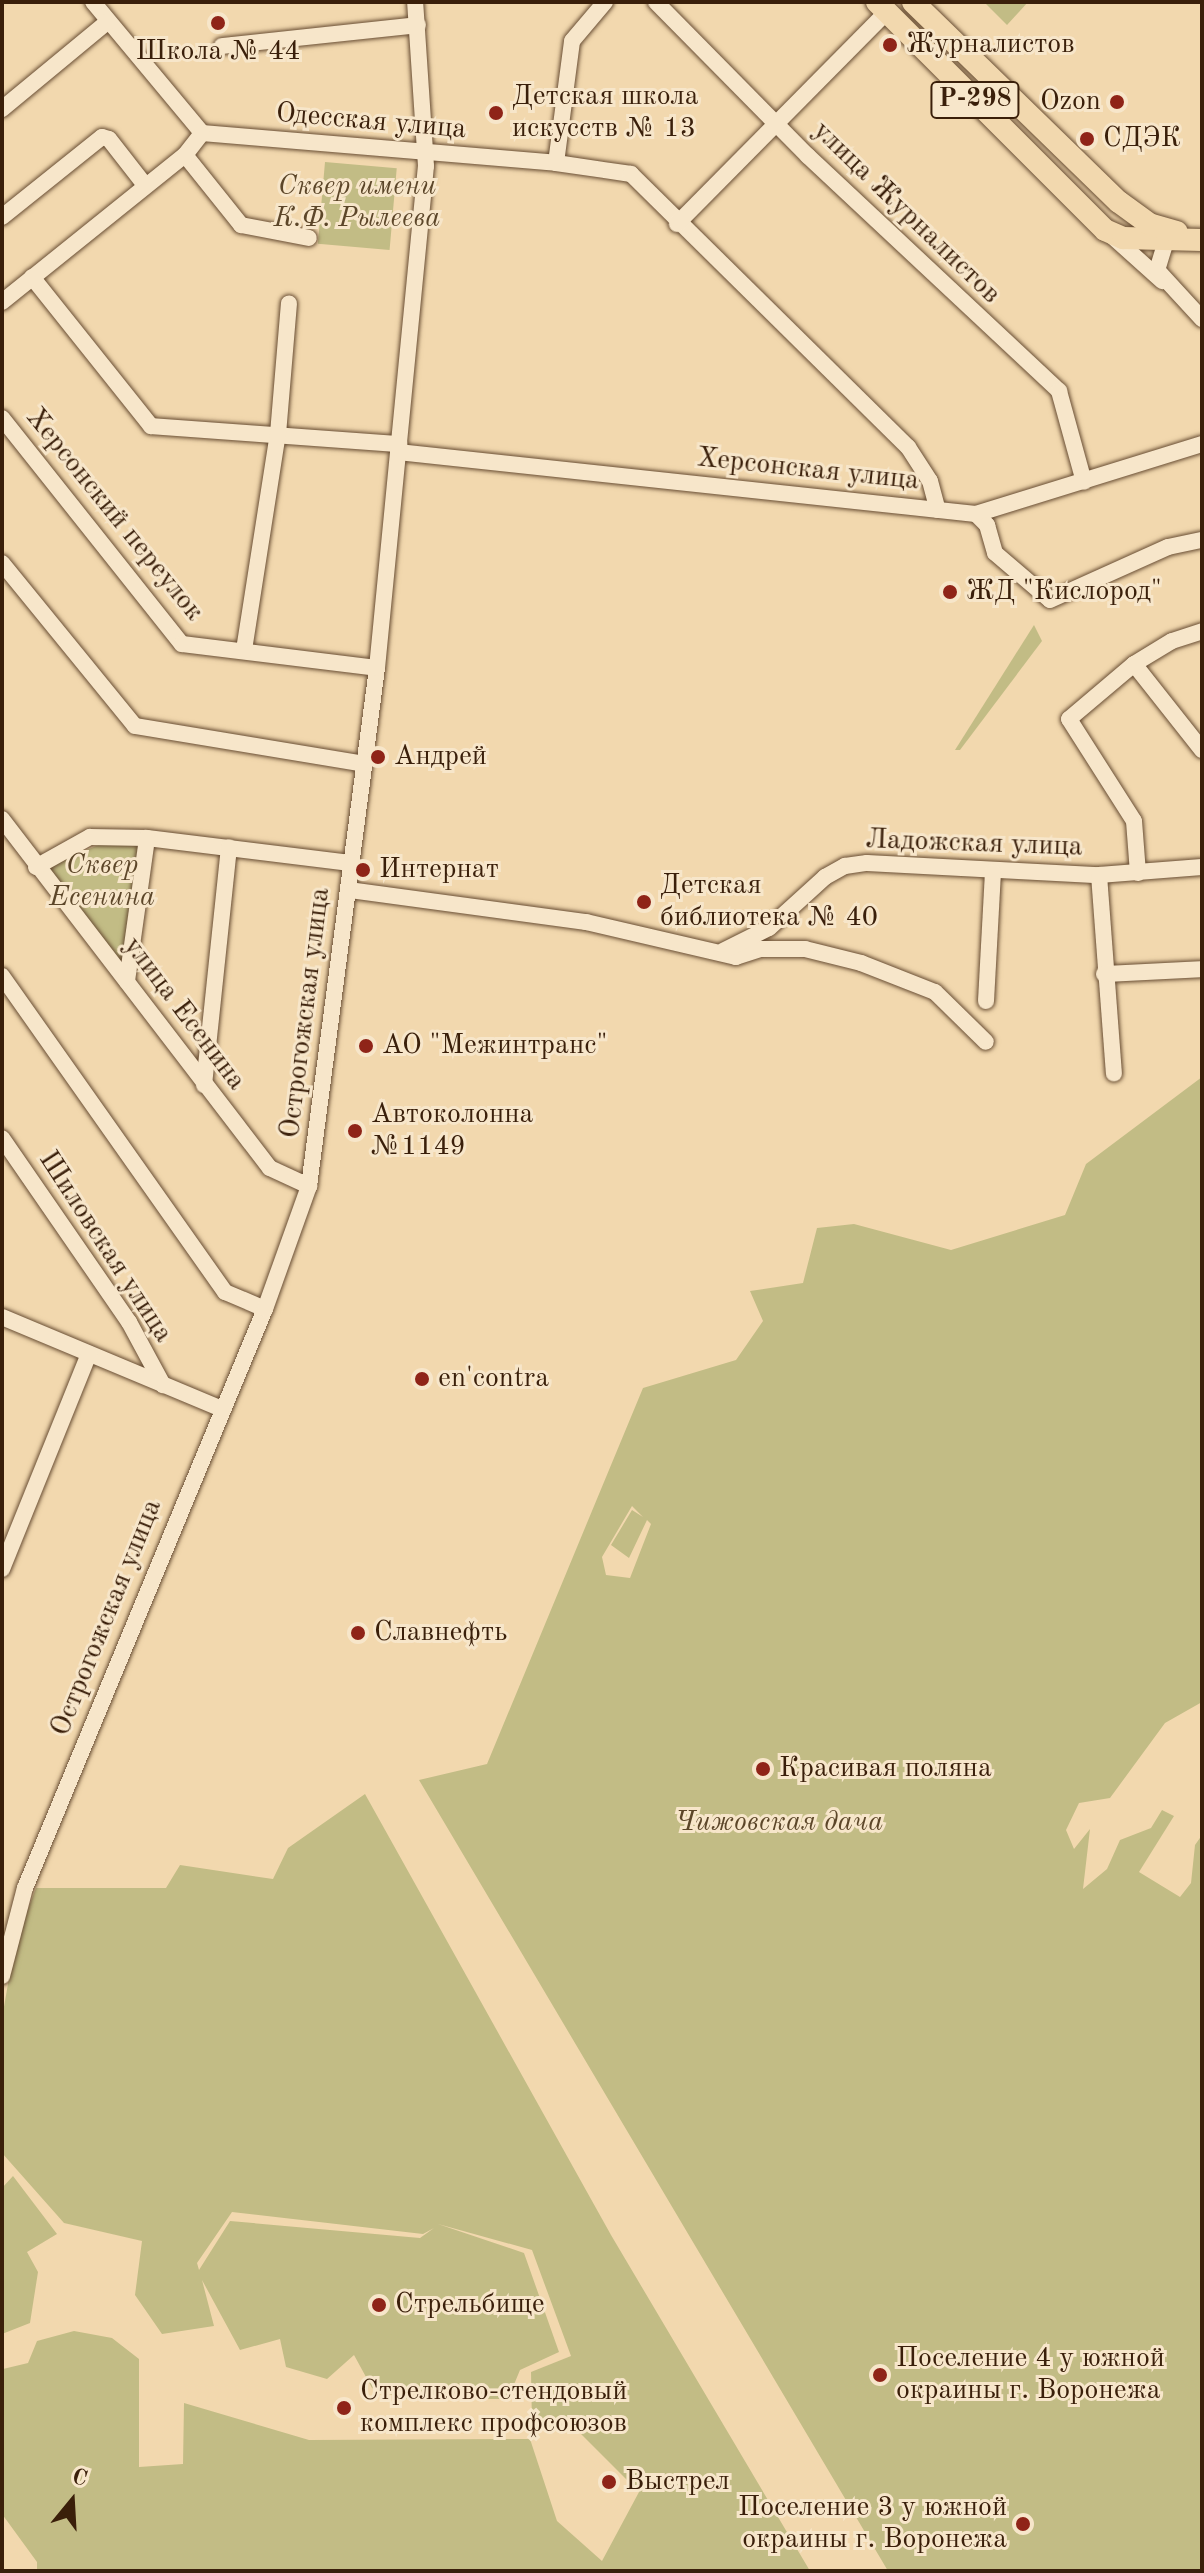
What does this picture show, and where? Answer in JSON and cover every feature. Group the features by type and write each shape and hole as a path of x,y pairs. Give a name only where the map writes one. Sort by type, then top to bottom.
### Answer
{"highway":[{"name":"Р-298","path":"913,2 1137,218 1202,238"},
{"name":"Р-298","path":"882,7 1105,230 1123,238 1166,241 1202,238"}],"street":[{"path":"2,302 185,155 202,133 93,2"},
{"name":"Острогожская улица","path":"2,1976 25,1888 265,1309 309,1186 377,668 426,153 415,2"},
{"path":"556,163 572,41 605,2"},
{"name":"улица Журналистов","path":"656,2 778,127 1059,391 1084,482"},
{"path":"677,224 778,127 882,7"},
{"path":"2,109 107,22"},
{"path":"222,46 418,25"},
{"name":"Одесская улица","path":"202,133 556,163 631,174 677,224 908,447 930,481 938,510"},
{"path":"2,217 102,137 109,139 145,185"},
{"path":"185,155 241,225 309,238"},
{"path":"1105,230 1202,319"},
{"path":"1163,282 1157,264 1166,241"},
{"name":"Херсонская улица","path":"32,277 151,426 278,434 976,514 1202,444"},
{"path":"244,650 278,434 289,303"},
{"name":"Херсонский переулок","path":"2,418 182,644 377,668"},
{"path":"976,514 987,525 995,553 1050,600 1168,547 1202,540"},
{"path":"2,563 135,726 364,764"},
{"path":"1138,873 1134,821 1069,719 1134,664 1172,641 1202,631"},
{"path":"1134,664 1202,750"},
{"name":"улица Есенина","path":"2,819 270,1168 309,1186"},
{"path":"36,867 90,837 147,838 352,863"},
{"path":"127,981 147,838"},
{"path":"204,1085 229,847"},
{"name":"Ладожская улица","path":"723,951 769,928 825,877 845,866 867,863 993,872 1099,875 1202,867"},
{"path":"986,1001 993,872"},
{"path":"1099,875 1104,974 1114,1073"},
{"path":"349,890 572,920 723,951 736,957 761,949 805,949 861,963 935,992 986,1042"},
{"path":"1104,974 1202,969"},
{"path":"2,976 225,1292 265,1309"},
{"name":"Шиловская улица","path":"2,1138 129,1322 163,1385"},
{"path":"2,1318 222,1409"},
{"path":"2,1569 89,1354"}],"green space":[{"path":"984,2 1028,2 1007,25"},
{"name":"Сквер имени К.Ф. Рылеева","path":"325,162 397,168 390,250 318,244"},
{"path":"1034,625 1042,641 960,750 955,750"},
{"name":"Сквер Есенина","path":"144,843 126,971 51,873 51,865 101,844"},
{"name":"Чижовская дача","path":"1202,1077 1202,1702 1165,1723 1110,1798 1079,1803 1066,1830 1074,1849 1090,1829 1083,1889 1107,1869 1120,1840 1151,1828 1162,1810 1174,1816 1139,1872 1180,1897 1191,1883 1195,1845 1202,1835 1202,2571 888,2571 419,1780 487,1764 643,1388 736,1360 763,1321 750,1291 803,1283 817,1228 854,1224 951,1250 1065,1215 1086,1164","holes":["632,1506 643,1517 632,1510 611,1545 629,1558 647,1520 651,1524 630,1578 606,1575 602,1557"]},
{"path":"365,1794 611,2235 810,2571 37,2571 37,2562 2,2514 3,2369 28,2363 37,2341 74,2331 112,2338 139,2359 139,2467 183,2464 184,2403 309,2440 530,2439 557,2521 602,2561 639,2492 575,2428 532,2424 531,2372 571,2356 532,2250 438,2224 524,2253 559,2352 520,2370 508,2399 404,2399 372,2388 354,2355 327,2379 286,2367 280,2339 240,2350 202,2280 214,2326 162,2334 135,2295 142,2241 64,2223 2,2153 2,2018 15,1944 36,1888 166,1888 180,1865 273,1879 288,1848","holes":["232,2212 423,2234 434,2228 420,2238 230,2221 199,2270 197,2263"]},
{"path":"13,2176 57,2234 27,2252 38,2272 30,2323 2,2334 2,2188"}],"place":[{"name":"Школа № 44","path":"218,23"},
{"name":"Журналистов","path":"890,45"},
{"name":"Ozon","path":"1117,102"},
{"name":"Детская школа искусств № 13","path":"496,113"},
{"name":"СДЭК","path":"1087,139"},
{"name":"ЖД \"Кислород\"","path":"950,592"},
{"name":"Андрей","path":"378,757"},
{"name":"Интернат","path":"363,870"},
{"name":"Детская библиотека № 40","path":"644,902"},
{"name":"АО \"Межинтранс\"","path":"366,1046"},
{"name":"Автоколонна №1149","path":"355,1131"},
{"name":"en'contra","path":"422,1379"},
{"name":"Cлавнефть","path":"358,1633"},
{"name":"Красивая поляна","path":"763,1769"},
{"name":"Стрельбище","path":"379,2305"},
{"name":"Поселение 4 у южной окраины г. Воронежа","path":"880,2375"},
{"name":"Стрелково-стендовый комплекс профсоюзов","path":"344,2408"},
{"name":"Выстрел","path":"609,2482"},
{"name":"Поселение 3 у южной окраины г. Воронежа","path":"1023,2524"}]}
